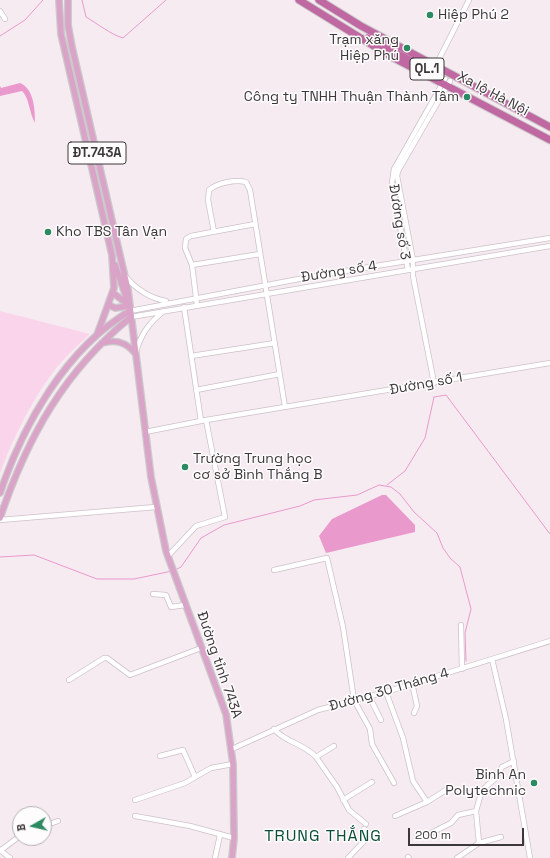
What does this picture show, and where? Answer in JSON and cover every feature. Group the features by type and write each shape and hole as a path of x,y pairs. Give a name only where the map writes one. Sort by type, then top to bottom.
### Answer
{"highway":[{"name":"Xa lộ Hà Nội","path":"299,0 383,52 550,135"},
{"name":"Xa lộ Hà Nội","path":"306,0 350,28 550,140"},
{"name":"Xa lộ Hà Nội","path":"319,0 388,40 414,54 418,54 550,127"},
{"name":"Xa lộ Hà Nội","path":"325,0 382,34 388,40"},
{"name":"Xa lộ Hà Nội","path":"436,65 550,123"}],"main road":[{"name":"ĐT.743A","path":"59,0 61,34 112,255 118,272 122,296 130,311"},
{"name":"ĐT.743A","path":"68,0 68,20 72,47 125,276 156,507 168,556"},
{"path":"97,335 113,293 115,281 112,255"},
{"path":"113,293 130,311"},
{"path":"109,305 115,308 130,311"},
{"path":"0,493 8,470 33,417 64,370 110,323 130,311"},
{"path":"0,519 20,462 41,422 67,383 130,311"},
{"path":"102,343 118,341 129,346 136,354"},
{"path":"33,417 41,422"},
{"name":"Đường tỉnh 743A","path":"168,556 226,714 234,764 234,847 232,858"},
{"name":"Đường tỉnh 743A","path":"234,847 236,858"}],"street":[{"path":"436,65 469,0"},
{"path":"0,11 5,19"},
{"name":"Đường số 3","path":"434,383 413,276 413,260 394,170 446,82"},
{"name":"Đường số 3","path":"395,176 392,183 405,261 407,270 413,276"},
{"path":"214,232 208,200 209,190 216,185 241,181 246,182 250,190 285,407"},
{"path":"197,305 192,265 186,248 186,239 191,236 255,224"},
{"name":"Đường số 4","path":"130,311 170,302 265,285 550,238"},
{"name":"Đường số 4","path":"130,311 165,310 550,246"},
{"path":"192,265 260,254"},
{"path":"125,276 145,294 170,302"},
{"path":"168,556 196,526 225,517 196,390 184,307"},
{"path":"136,354 143,333 154,319 165,310"},
{"path":"191,356 275,343"},
{"name":"Đường số 1","path":"145,432 302,404 550,363"},
{"path":"196,390 280,374"},
{"path":"0,519 156,507"},
{"path":"274,570 327,558 343,627 354,700 372,733 372,744 394,782"},
{"path":"153,594 166,595 174,612"},
{"path":"171,607 185,605"},
{"path":"460,625 462,669"},
{"name":"Đường 30 Tháng 4","path":"232,749 318,710 386,692 550,641"},
{"path":"69,680 104,658 107,658 130,675 201,648"},
{"path":"492,659 514,761 530,858"},
{"path":"412,683 417,706 414,713"},
{"path":"386,692 403,738 413,781 427,802"},
{"path":"369,696 381,720"},
{"path":"274,729 283,738 304,746 316,756 337,787 349,810 366,824"},
{"path":"316,756 334,746"},
{"path":"160,756 183,750 195,777"},
{"path":"479,843 476,811 482,790 496,778 502,767 514,761"},
{"path":"135,800 162,792 211,768 234,764"},
{"path":"343,800 372,782"},
{"path":"395,816 427,802 446,790"},
{"path":"433,832 451,823 458,816 476,811"},
{"path":"135,816 190,826 234,838"},
{"path":"52,823 58,821"},
{"path":"348,858 369,836 369,833 364,829"},
{"path":"215,858 220,835"},
{"path":"457,858 479,843 501,837"},
{"path":"10,858 0,850 12,842"}],"shaded area":[{"path":"20,83 25,86 33,100 35,123 26,97 22,91 0,96 0,86 1,88"},
{"path":"0,311 90,334 57,367 40,391 11,445 0,473"},
{"path":"382,495 386,495 415,525 415,532 326,553 319,536 332,519"}],"waterway":[{"path":"0,36 25,20 43,0"},
{"path":"82,0 86,17 123,38 166,0"},
{"path":"387,485 405,471 425,438 434,397 446,395 550,534"},
{"path":"175,570 181,567 201,538 224,525 300,506 314,500 357,495 379,485 391,487 400,494 414,512 437,533 443,548 450,558 460,567 471,609 465,633 466,661"},
{"path":"0,557 34,555 97,579 134,579 172,571"}],"place":[{"name":"Hiệp Phú 2","path":"430,15"},
{"name":"Trạm xăng Hiệp Phú","path":"407,48"},
{"name":"Công ty TNHH Thuận Thành Tâm","path":"467,97"},
{"name":"Kho TBS Tân Vạn","path":"48,232"},
{"name":"Trường Trung học cơ sở Bình Thắng B","path":"185,467"},
{"name":"Binh An Polytechnic","path":"534,783"}],"district":[{"name":"TRUNG THẮNG","path":"323,837"}]}
